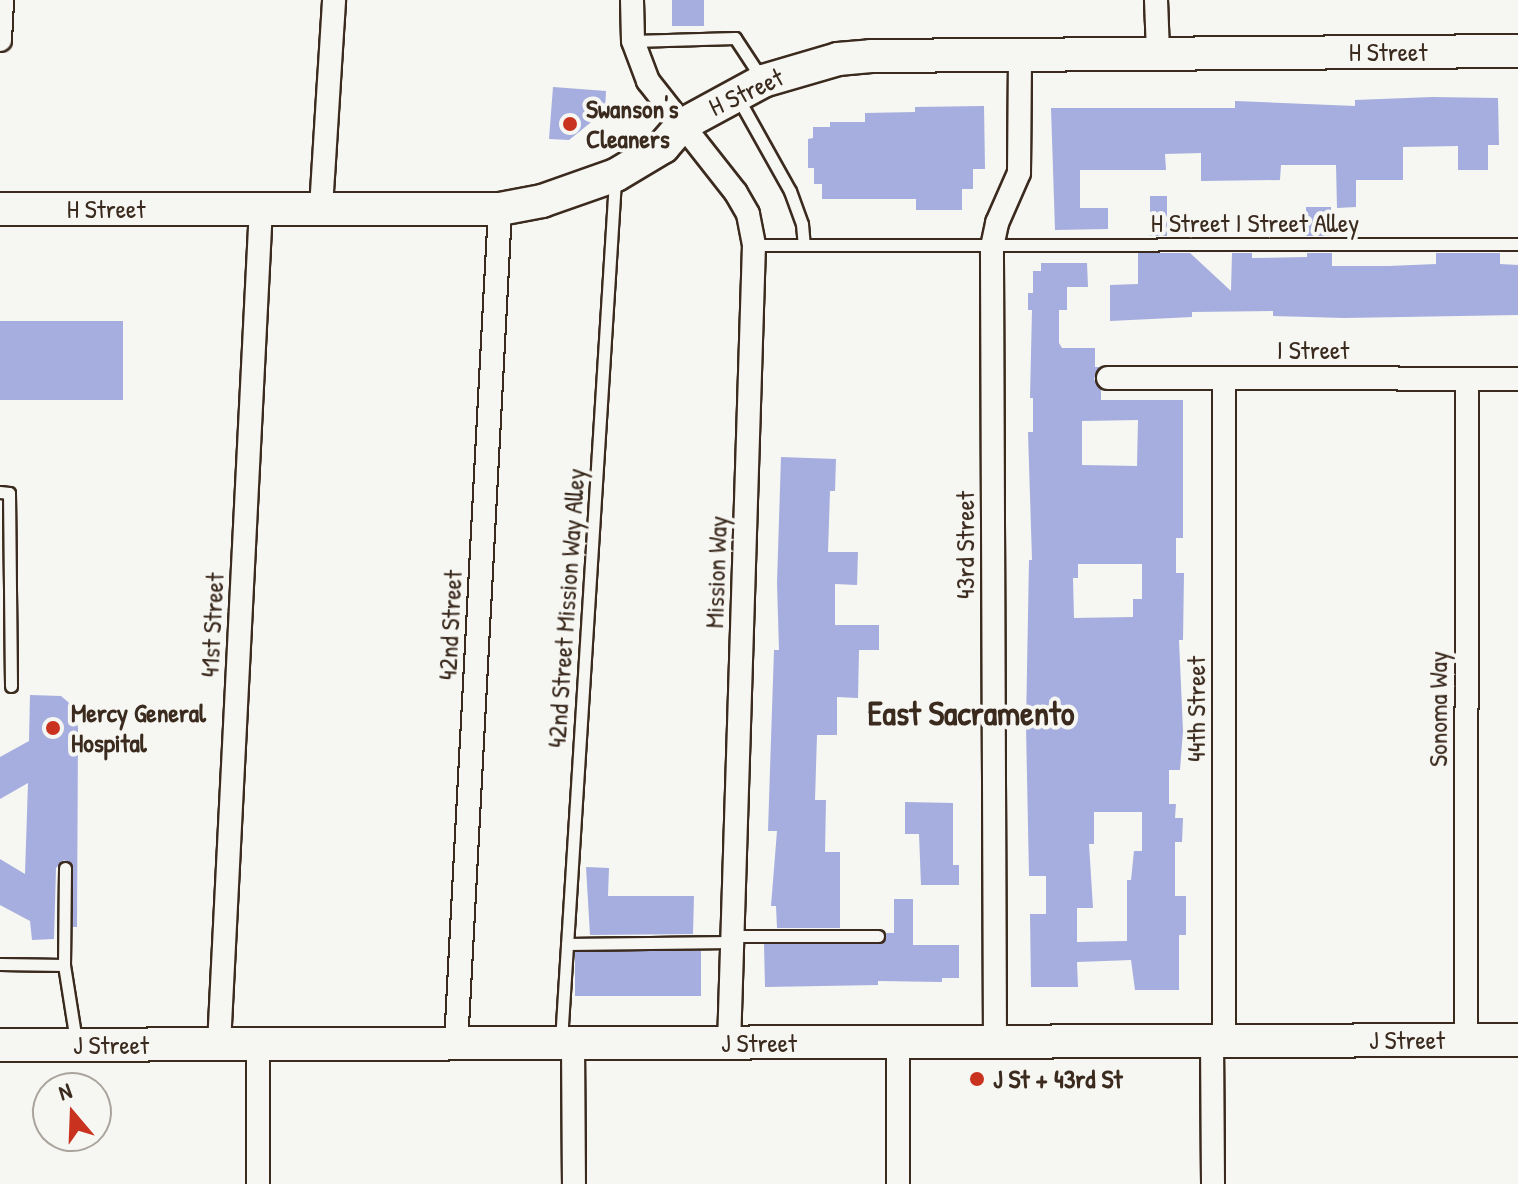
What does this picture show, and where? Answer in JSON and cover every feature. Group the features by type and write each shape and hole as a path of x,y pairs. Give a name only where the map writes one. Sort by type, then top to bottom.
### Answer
{"main road":[{"name":"H Street","path":"0,209 321,208 442,212 500,209 542,201 616,175 663,147 682,125 749,87 838,59 1020,54 1518,51"},
{"name":"J Street","path":"0,1045 1518,1040"}],"street":[{"path":"0,40 2,0"},
{"path":"321,208 334,0"},
{"path":"632,0 633,41 648,81 682,125"},
{"path":"1156,0 1158,53"},
{"name":"43rd Street","path":"995,1041 992,247 994,230 1019,173 1020,54"},
{"name":"Mission Way","path":"682,125 736,193 748,214 754,245 729,1043"},
{"name":"41st Street","path":"219,1045 261,208"},
{"name":"42nd Street","path":"456,1044 500,209"},
{"name":"I Street","path":"1108,378 1518,379"},
{"name":"44th Street","path":"1213,1184 1218,1040 1224,378"},
{"name":"Sonoma Way","path":"1466,1040 1467,379"},
{"path":"898,1042 898,1184"},
{"path":"258,1044 258,1184"},
{"path":"567,1044 574,1184"}],"lane":[{"path":"633,41 735,38 749,87 802,224 804,245"},
{"name":"42nd Street Mission Way Alley","path":"567,1044 567,944 616,175"},
{"name":"H Street I Street Alley","path":"754,245 1518,244"},
{"path":"0,492 9,493 11,686"},
{"path":"65,868 64,965 77,1045"},
{"path":"567,944 878,936"},
{"path":"0,964 64,965"}],"building":[{"path":"672,0 704,0 704,26 672,26"},
{"name":"Swanson's Cleaners","path":"553,87 606,91 605,111 569,140 549,139"},
{"path":"1498,98 1499,145 1488,145 1488,170 1458,170 1458,146 1403,147 1403,180 1356,180 1356,207 1337,208 1336,165 1281,165 1280,180 1201,181 1201,153 1165,154 1166,170 1080,170 1080,208 1108,208 1108,229 1055,230 1051,108 1235,108 1235,101 1355,106 1355,100"},
{"path":"984,106 985,169 973,169 973,189 962,189 962,210 916,210 916,199 822,199 822,184 814,184 814,168 808,168 808,139 813,138 813,127 830,127 830,122 865,122 865,113 915,112 915,107"},
{"path":"1150,196 1167,196 1167,236 1150,236"},
{"path":"1306,207 1331,207 1331,236 1306,236"},
{"path":"1138,253 1190,253 1231,291 1232,253 1252,253 1252,258 1307,257 1307,253 1332,253 1332,266 1389,266 1436,264 1436,253 1500,253 1500,264 1518,265 1518,315 1344,318 1273,316 1273,311 1192,312 1192,317 1110,321 1110,285 1138,284"},
{"path":"1041,263 1087,263 1088,287 1067,287 1067,310 1059,310 1059,343 1062,348 1095,348 1095,367 1100,367 1094,379 1101,390 1101,400 1183,400 1183,538 1176,538 1176,573 1184,573 1183,640 1179,640 1183,731 1180,770 1169,770 1169,804 1176,804 1175,818 1183,818 1182,842 1175,842 1175,896 1186,896 1186,935 1179,935 1179,990 1135,990 1131,960 1077,962 1078,987 1031,987 1030,914 1046,914 1046,876 1029,876 1026,726 1029,560 1032,560 1028,432 1033,432 1033,398 1030,398 1032,310 1028,310 1028,293 1033,293 1033,271 1041,271","holes":["1138,420 1137,466 1082,465 1082,421","1078,564 1142,564 1142,599 1133,599 1133,617 1074,618 1073,578 1078,578","1094,812 1142,812 1142,851 1134,851 1131,880 1127,880 1127,941 1077,942 1077,908 1093,908 1089,844 1094,844"]},
{"path":"0,321 123,321 123,400 0,400"},
{"path":"781,457 836,459 835,491 830,491 828,552 858,552 857,585 835,584 835,625 879,625 879,650 859,650 858,698 837,697 837,735 817,735 815,800 826,800 825,852 840,852 840,928 777,928 776,906 771,906 777,831 768,831 774,650 779,650 777,583"},
{"path":"30,695 61,696 74,707 78,728 77,927 73,927 73,867 64,860 56,868 54,939 32,940 30,921 0,905 0,859 25,874 28,783 0,799 0,757 29,741"},
{"path":"905,802 953,803 953,865 959,865 959,885 921,885 919,834 905,834"},
{"path":"586,867 609,868 608,896 694,896 693,934 590,935"},
{"path":"894,899 913,899 913,945 959,945 959,978 942,978 942,982 878,981 878,985 765,987 764,944 882,944 886,933 894,933"},
{"path":"575,951 701,951 701,996 575,996"}],"place":[{"name":"Swanson's Cleaners","path":"570,124"},
{"name":"Mercy General Hospital","path":"53,728"},
{"name":"J St + 43rd St","path":"977,1079"}],"district":[{"name":"East Sacramento","path":"971,714"}]}
